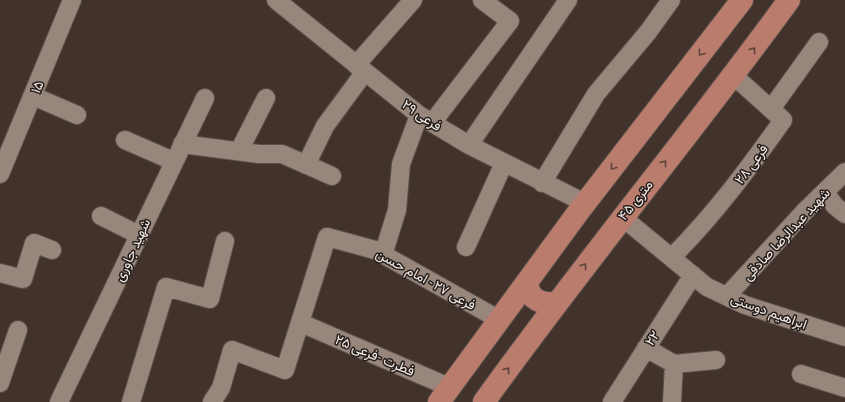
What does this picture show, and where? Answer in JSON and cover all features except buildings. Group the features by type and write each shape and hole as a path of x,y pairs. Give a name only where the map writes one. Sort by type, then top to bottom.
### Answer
{"main road":[{"path":"444,395 585,203 742,0"},
{"name":"۴۵ متری","path":"484,402 527,342 622,217 733,76 789,0"},
{"path":"527,282 530,295 537,302 547,304 557,303"},
{"path":"500,320 512,321 520,325 526,333 527,342"}],"street":[{"name":"۱۵","path":"0,174 34,96 72,0"},
{"name":"فرعی ۲۹","path":"276,0 360,69 425,119 469,145 585,203"},
{"path":"306,165 325,126 360,69 413,0"},
{"path":"383,255 397,210 401,164 425,119 510,21 482,0"},
{"path":"469,145 568,0"},
{"path":"542,182 596,94 648,32 671,0"},
{"path":"771,109 819,42"},
{"name":"فرعی ۲۸","path":"672,257 694,235 724,198 783,120 733,76"},
{"path":"34,96 77,114"},
{"name":"شهید جاوری","path":"59,402 205,98"},
{"path":"239,151 266,98"},
{"path":"126,140 173,162"},
{"path":"182,144 239,151 282,154 332,176"},
{"path":"466,247 504,163"},
{"name":"شهید عبدالرضا صادقی","path":"727,296 804,212 845,172"},
{"path":"825,192 834,206 845,214"},
{"path":"101,216 139,235"},
{"name":"ابراهیم دوستی","path":"622,217 707,287 745,305 845,337"},
{"name":"فرعی ۲۷ - امام حسن","path":"301,323 327,237 375,250 500,320"},
{"path":"131,402 166,287 210,299 225,241"},
{"path":"0,273 23,278 34,243 52,250"},
{"name":"۲۲","path":"612,402 693,275"},
{"path":"212,402 221,388 232,350 285,370 301,323"},
{"name":"فطرت -فرعی ۲۵","path":"301,323 444,395"},
{"path":"0,383 18,330"},
{"path":"646,348 674,364 716,360"},
{"path":"672,402 674,364"},
{"path":"802,374 845,388"}]}
